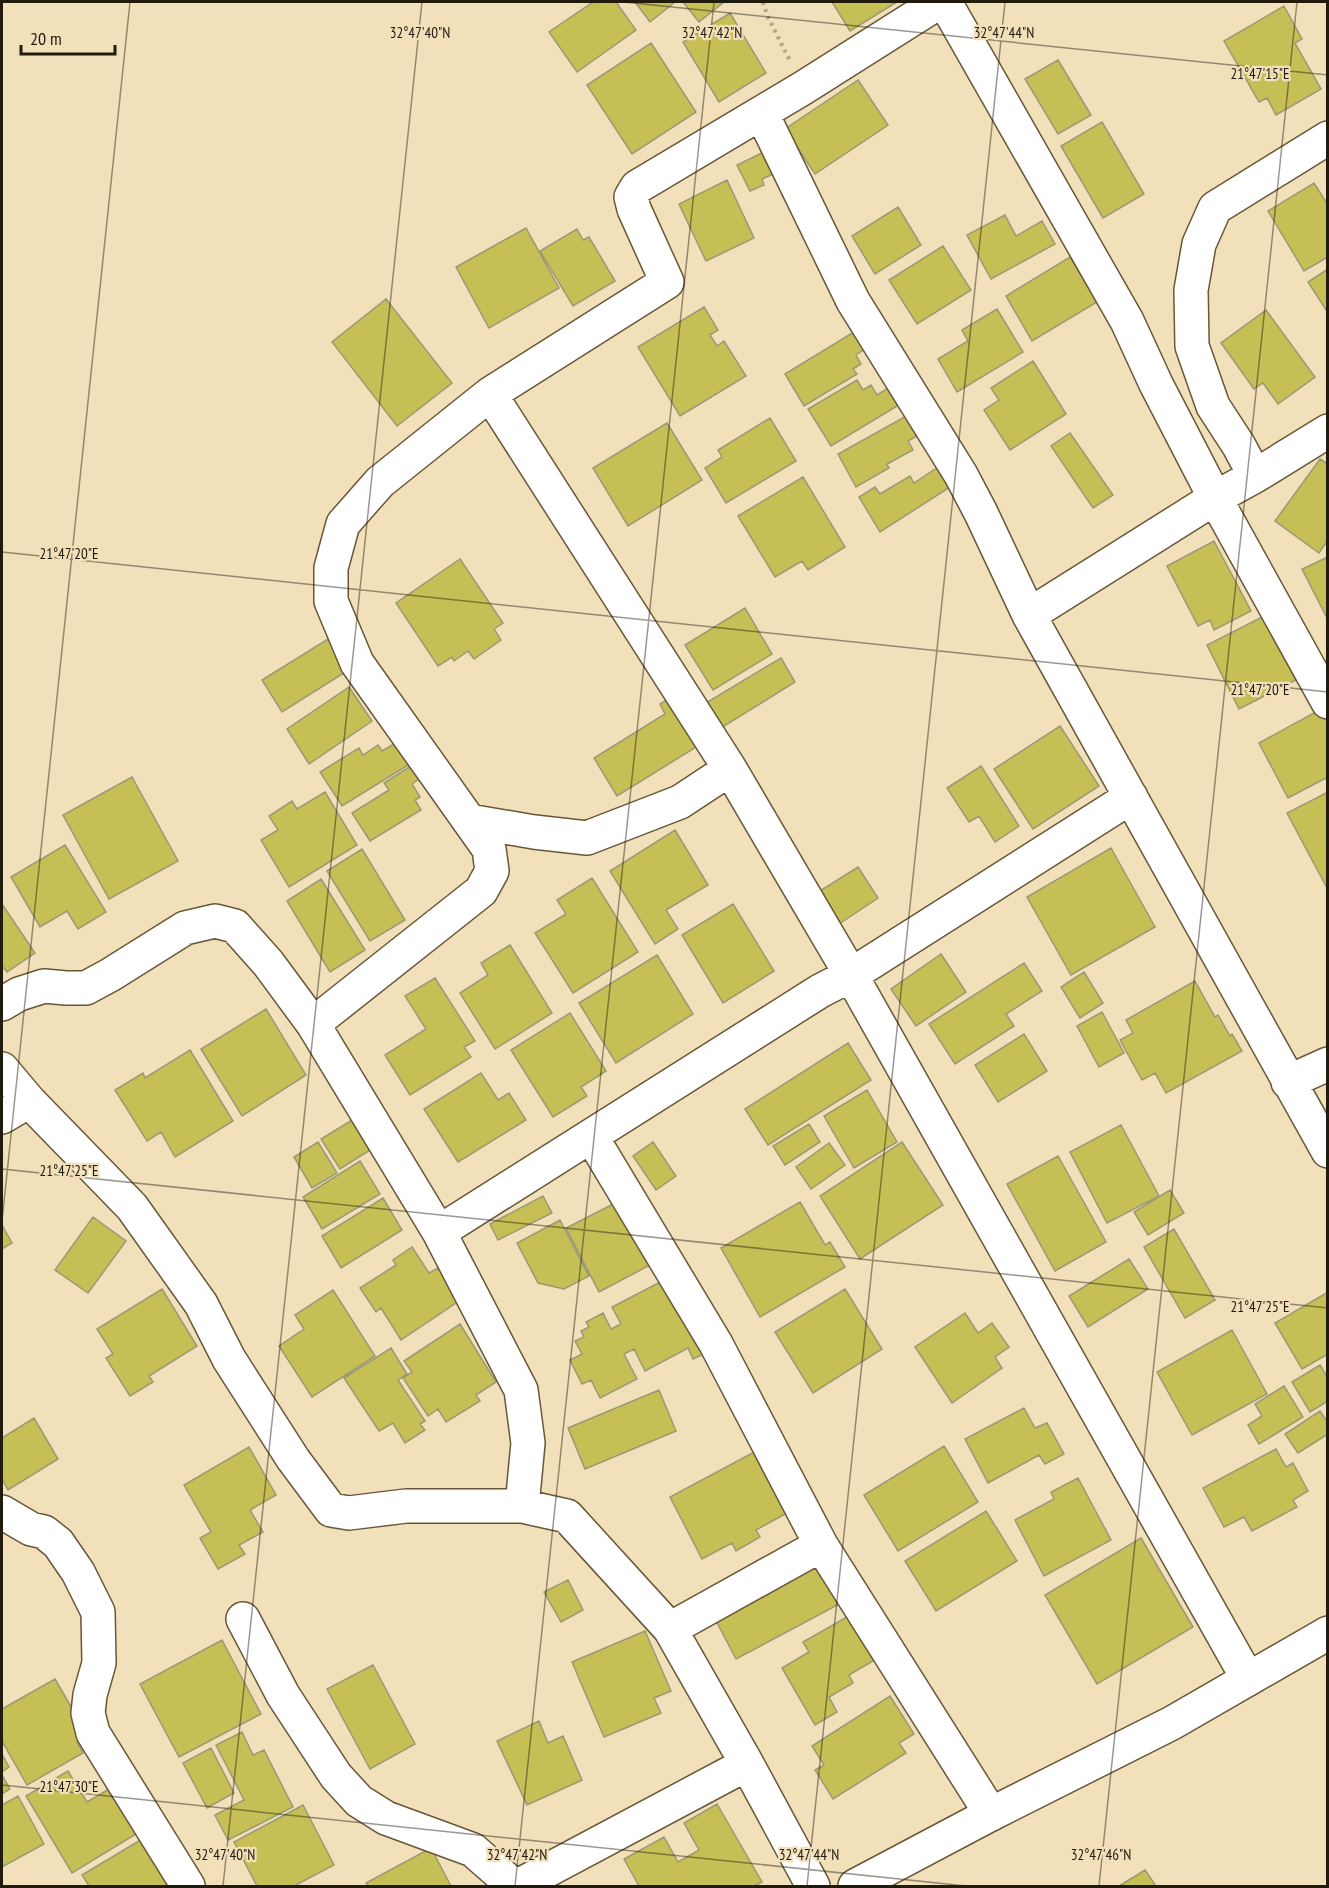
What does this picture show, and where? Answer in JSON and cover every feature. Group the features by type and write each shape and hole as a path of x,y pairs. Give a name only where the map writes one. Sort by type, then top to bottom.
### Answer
{"street":[{"path":"313,1024 481,891 492,871 489,849 357,663 331,601 331,568 343,524 380,482 490,394 667,282 634,209 631,197 637,187 762,114 941,2 946,4 1127,321 1156,384 1215,498 1328,702"},
{"path":"762,114 853,301 966,485 1029,615 1328,1151"},
{"path":"1255,476 1213,406 1192,346 1191,290 1199,244 1215,208 1328,138"},
{"path":"490,394 729,769 851,975 1248,1679"},
{"path":"1029,615 1215,498 1328,431"},
{"path":"469,821 587,838 680,802 729,769"},
{"path":"439,1232 1131,797"},
{"path":"2,1004 19,994 44,986 86,988 111,975 185,928 215,921 235,926 268,963 313,1024 439,1232 521,1390 528,1443 522,1506"},
{"path":"1288,1082 1328,1064"},
{"path":"2,1069 29,1101 132,1208 201,1304 235,1369 293,1459 331,1510 349,1513 406,1506 522,1506 567,1516 670,1629 747,1764 813,1887"},
{"path":"2,1118 29,1101"},
{"path":"591,1136 716,1344 821,1545 991,1814"},
{"path":"2,1512 31,1529 44,1532 58,1543 90,1594 98,1612 100,1641 99,1663 90,1695 88,1713 93,1733 188,1887"},
{"path":"670,1629 821,1545"},
{"path":"243,1619 283,1695 336,1776 359,1801 386,1818 473,1850 516,1887 747,1764"},
{"path":"855,1887 991,1814 1172,1723 1328,1633"}],"path":[{"path":"763,2 767,15 803,88"}],"building":[{"path":"593,2 616,2 636,30 577,72 549,32"},
{"path":"635,2 675,2 650,22"},
{"path":"683,2 724,2 699,22"},
{"path":"832,2 897,2 850,31"},
{"path":"1284,6 1302,39 1295,43 1321,89 1276,115 1267,98 1259,102 1224,41"},
{"path":"730,13 766,73 719,102 683,42"},
{"path":"651,43 696,112 632,154 587,85"},
{"path":"1058,60 1091,115 1058,134 1025,79"},
{"path":"858,80 888,125 815,174 785,129"},
{"path":"1102,122 1144,194 1103,218 1061,146"},
{"path":"772,148 782,170 762,179 764,185 750,191 737,165"},
{"path":"727,180 754,238 706,261 679,204"},
{"path":"1314,183 1328,205 1328,257 1304,271 1268,211"},
{"path":"898,207 921,245 875,274 852,236"},
{"path":"1005,215 1016,236 1042,221 1055,244 991,279 967,235"},
{"path":"526,228 559,288 489,328 456,267"},
{"path":"577,229 583,240 589,237 615,281 573,306 540,251"},
{"path":"943,246 971,290 917,324 889,280"},
{"path":"1070,257 1097,302 1032,341 1006,296"},
{"path":"1328,269 1328,313 1308,282"},
{"path":"386,299 452,383 397,426 332,342"},
{"path":"704,307 718,330 710,335 717,346 724,341 746,376 680,416 638,347"},
{"path":"997,309 1023,352 957,392 938,359 968,341 962,330"},
{"path":"1266,310 1315,377 1278,404 1263,383 1254,389 1221,343"},
{"path":"862,327 872,344 856,355 861,364 853,369 857,374 804,406 785,374"},
{"path":"1033,361 1066,414 1010,450 984,410 999,400 991,388"},
{"path":"857,380 863,390 871,385 877,395 896,383 907,400 831,446 808,409"},
{"path":"908,415 919,435 908,441 913,450 887,464 889,468 856,487 838,454"},
{"path":"770,418 796,461 726,503 705,468 722,457 718,450"},
{"path":"667,423 702,480 628,526 593,468"},
{"path":"1070,433 1113,495 1093,508 1051,446"},
{"path":"1320,459 1328,464 1328,540 1319,553 1275,521"},
{"path":"938,467 950,487 880,532 859,497 875,487 880,494 910,476 914,483"},
{"path":"803,477 845,547 808,570 802,561 775,577 738,516"},
{"path":"1214,541 1251,611 1214,630 1210,620 1198,626 1167,566"},
{"path":"1328,557 1328,620 1302,569"},
{"path":"460,559 503,623 494,629 501,640 474,659 468,651 454,661 452,657 438,666 396,603"},
{"path":"745,608 772,654 713,690 685,645"},
{"path":"1264,616 1296,680 1239,709 1207,645"},
{"path":"328,639 347,671 282,712 262,680"},
{"path":"781,658 795,682 721,728 706,703"},
{"path":"349,687 372,721 309,764 287,729"},
{"path":"676,694 701,744 617,796 594,758 665,714 660,704"},
{"path":"1323,708 1328,716 1328,777 1288,798 1259,743"},
{"path":"1060,726 1099,786 1033,829 994,769"},
{"path":"397,742 410,764 342,806 320,772 359,748 363,755 378,745 382,751"},
{"path":"414,764 422,777 412,784 420,797 415,800 421,810 370,841 352,813 389,790 384,783"},
{"path":"981,766 1019,826 995,842 979,816 969,822 947,788"},
{"path":"132,777 178,861 109,899 63,815"},
{"path":"325,792 357,845 289,887 261,840 278,830 269,816 292,801 297,809"},
{"path":"1328,792 1328,890 1287,813"},
{"path":"675,830 708,885 666,910 678,929 655,944 610,871"},
{"path":"65,845 106,912 78,929 67,911 40,927 11,877"},
{"path":"1111,848 1155,927 1071,975 1027,897"},
{"path":"362,849 405,920 370,941 327,871"},
{"path":"858,867 878,898 836,926 815,894"},
{"path":"592,878 638,952 573,993 535,933 566,914 557,900"},
{"path":"321,879 365,950 330,972 287,901"},
{"path":"2,904 35,953 7,972 2,966"},
{"path":"733,904 774,971 723,1003 682,935"},
{"path":"510,945 552,1013 495,1049 460,993 488,975 481,963"},
{"path":"941,954 966,992 916,1026 891,989"},
{"path":"657,955 693,1014 616,1063 579,1003"},
{"path":"1024,963 1042,991 1006,1014 1014,1026 955,1064 929,1024"},
{"path":"1084,972 1103,1003 1080,1018 1061,987"},
{"path":"435,978 475,1041 464,1047 471,1057 410,1095 385,1055 426,1029 405,996"},
{"path":"1195,981 1215,1017 1218,1015 1242,1051 1166,1093 1155,1073 1142,1080 1120,1040 1133,1033 1126,1020"},
{"path":"266,1009 306,1075 242,1116 201,1049"},
{"path":"1102,1012 1124,1053 1099,1067 1077,1026"},
{"path":"570,1013 606,1071 581,1087 587,1096 553,1117 511,1050"},
{"path":"1024,1034 1047,1071 998,1102 975,1065"},
{"path":"848,1043 871,1080 768,1145 745,1109"},
{"path":"190,1050 233,1121 175,1157 161,1132 147,1141 115,1090 143,1073 145,1078"},
{"path":"481,1073 498,1100 509,1093 526,1120 458,1162 424,1109"},
{"path":"867,1090 897,1142 854,1168 824,1116"},
{"path":"357,1117 375,1147 340,1169 321,1139"},
{"path":"809,1124 820,1142 785,1165 773,1146"},
{"path":"1121,1125 1159,1196 1107,1223 1070,1152"},
{"path":"318,1142 337,1173 312,1188 294,1157"},
{"path":"653,1142 676,1176 656,1190 633,1156"},
{"path":"902,1142 943,1205 860,1259 820,1196"},
{"path":"829,1143 845,1165 811,1189 796,1167"},
{"path":"1058,1156 1106,1242 1055,1271 1007,1184"},
{"path":"360,1161 380,1194 322,1229 303,1197"},
{"path":"1170,1190 1184,1213 1148,1235 1134,1212"},
{"path":"543,1196 552,1213 498,1240 490,1224"},
{"path":"383,1198 402,1230 341,1268 322,1236"},
{"path":"617,1202 650,1265 599,1292 566,1228"},
{"path":"800,1202 825,1245 830,1242 845,1267 760,1317 721,1248"},
{"path":"93,1217 126,1241 88,1293 55,1270"},
{"path":"560,1220 589,1276 564,1289 538,1283 517,1243"},
{"path":"2,1225 12,1243 2,1249"},
{"path":"1174,1229 1215,1300 1185,1318 1144,1247"},
{"path":"412,1247 429,1273 438,1268 459,1301 401,1340 381,1308 376,1312 360,1288 396,1265 393,1260"},
{"path":"1129,1259 1148,1289 1088,1327 1069,1296"},
{"path":"662,1281 683,1321 688,1318 706,1353 693,1359 688,1348 645,1371 634,1349 624,1354 637,1379 600,1398 591,1380 582,1384 570,1360 582,1354 575,1341 584,1337 581,1331 589,1327 586,1322 603,1313 611,1329 621,1324 612,1307"},
{"path":"162,1289 197,1346 149,1376 153,1382 130,1396 106,1358 113,1354 97,1329"},
{"path":"845,1289 882,1349 813,1393 775,1332"},
{"path":"333,1290 375,1356 312,1397 279,1346 304,1329 295,1315"},
{"path":"1328,1292 1328,1354 1302,1369 1275,1323"},
{"path":"965,1313 978,1333 992,1323 1009,1347 995,1357 1002,1368 952,1403 915,1347"},
{"path":"460,1324 496,1382 476,1395 480,1401 446,1422 438,1409 428,1416 403,1378 412,1372 404,1361"},
{"path":"1232,1330 1267,1394 1192,1435 1157,1372"},
{"path":"391,1348 407,1374 398,1380 425,1421 420,1424 425,1430 405,1443 393,1423 379,1431 344,1378"},
{"path":"1320,1365 1328,1378 1328,1401 1310,1412 1292,1382"},
{"path":"1284,1386 1303,1417 1259,1444 1248,1425 1262,1416 1255,1404"},
{"path":"659,1390 676,1431 585,1469 568,1428"},
{"path":"1024,1408 1035,1428 1047,1423 1064,1454 1045,1464 1039,1455 988,1483 965,1439"},
{"path":"1320,1411 1328,1423 1328,1434 1298,1453 1285,1434"},
{"path":"34,1418 58,1459 8,1490 2,1479 2,1438"},
{"path":"944,1446 978,1502 898,1551 864,1495"},
{"path":"249,1447 276,1495 250,1510 263,1532 239,1545 245,1554 218,1569 200,1538 211,1532 184,1485"},
{"path":"1276,1449 1286,1467 1293,1463 1308,1491 1293,1500 1297,1507 1252,1531 1244,1517 1224,1527 1203,1488"},
{"path":"756,1451 789,1512 756,1530 760,1537 736,1551 732,1543 702,1559 670,1497"},
{"path":"1078,1478 1111,1540 1044,1576 1015,1520 1054,1499 1051,1492"},
{"path":"986,1511 1017,1561 936,1611 905,1561"},
{"path":"1141,1538 1193,1627 1097,1684 1045,1595"},
{"path":"819,1556 843,1602 736,1659 712,1613"},
{"path":"568,1580 583,1610 561,1622 544,1592"},
{"path":"852,1614 878,1658 849,1675 853,1683 829,1697 837,1712 815,1725 782,1668 809,1652 803,1642"},
{"path":"645,1631 671,1691 654,1698 661,1713 604,1737 572,1662"},
{"path":"222,1640 261,1714 179,1757 140,1684"},
{"path":"373,1665 415,1744 370,1769 327,1689"},
{"path":"55,1679 88,1736 77,1742 83,1753 27,1785 2,1741 2,1709"},
{"path":"890,1696 914,1734 899,1743 906,1753 833,1799 815,1770 824,1765 812,1746"},
{"path":"539,1721 548,1743 563,1736 582,1780 527,1805 497,1741"},
{"path":"242,1732 253,1755 264,1750 293,1807 228,1840 215,1815 244,1800 216,1745"},
{"path":"211,1748 234,1793 207,1808 183,1763"},
{"path":"2,1754 9,1767 2,1772"},
{"path":"68,1771 87,1802 114,1786 141,1831 72,1873 26,1796"},
{"path":"2,1775 10,1789 2,1794"},
{"path":"18,1796 44,1844 2,1867 2,1805"},
{"path":"717,1804 762,1882 754,1886 639,1886 624,1859 664,1837 678,1862 699,1850 684,1823"},
{"path":"303,1805 334,1865 294,1886 257,1886 234,1842"},
{"path":"147,1836 177,1886 89,1886 82,1875"},
{"path":"431,1848 451,1886 368,1886 366,1883"},
{"path":"1145,1870 1156,1886 1119,1886"}]}
